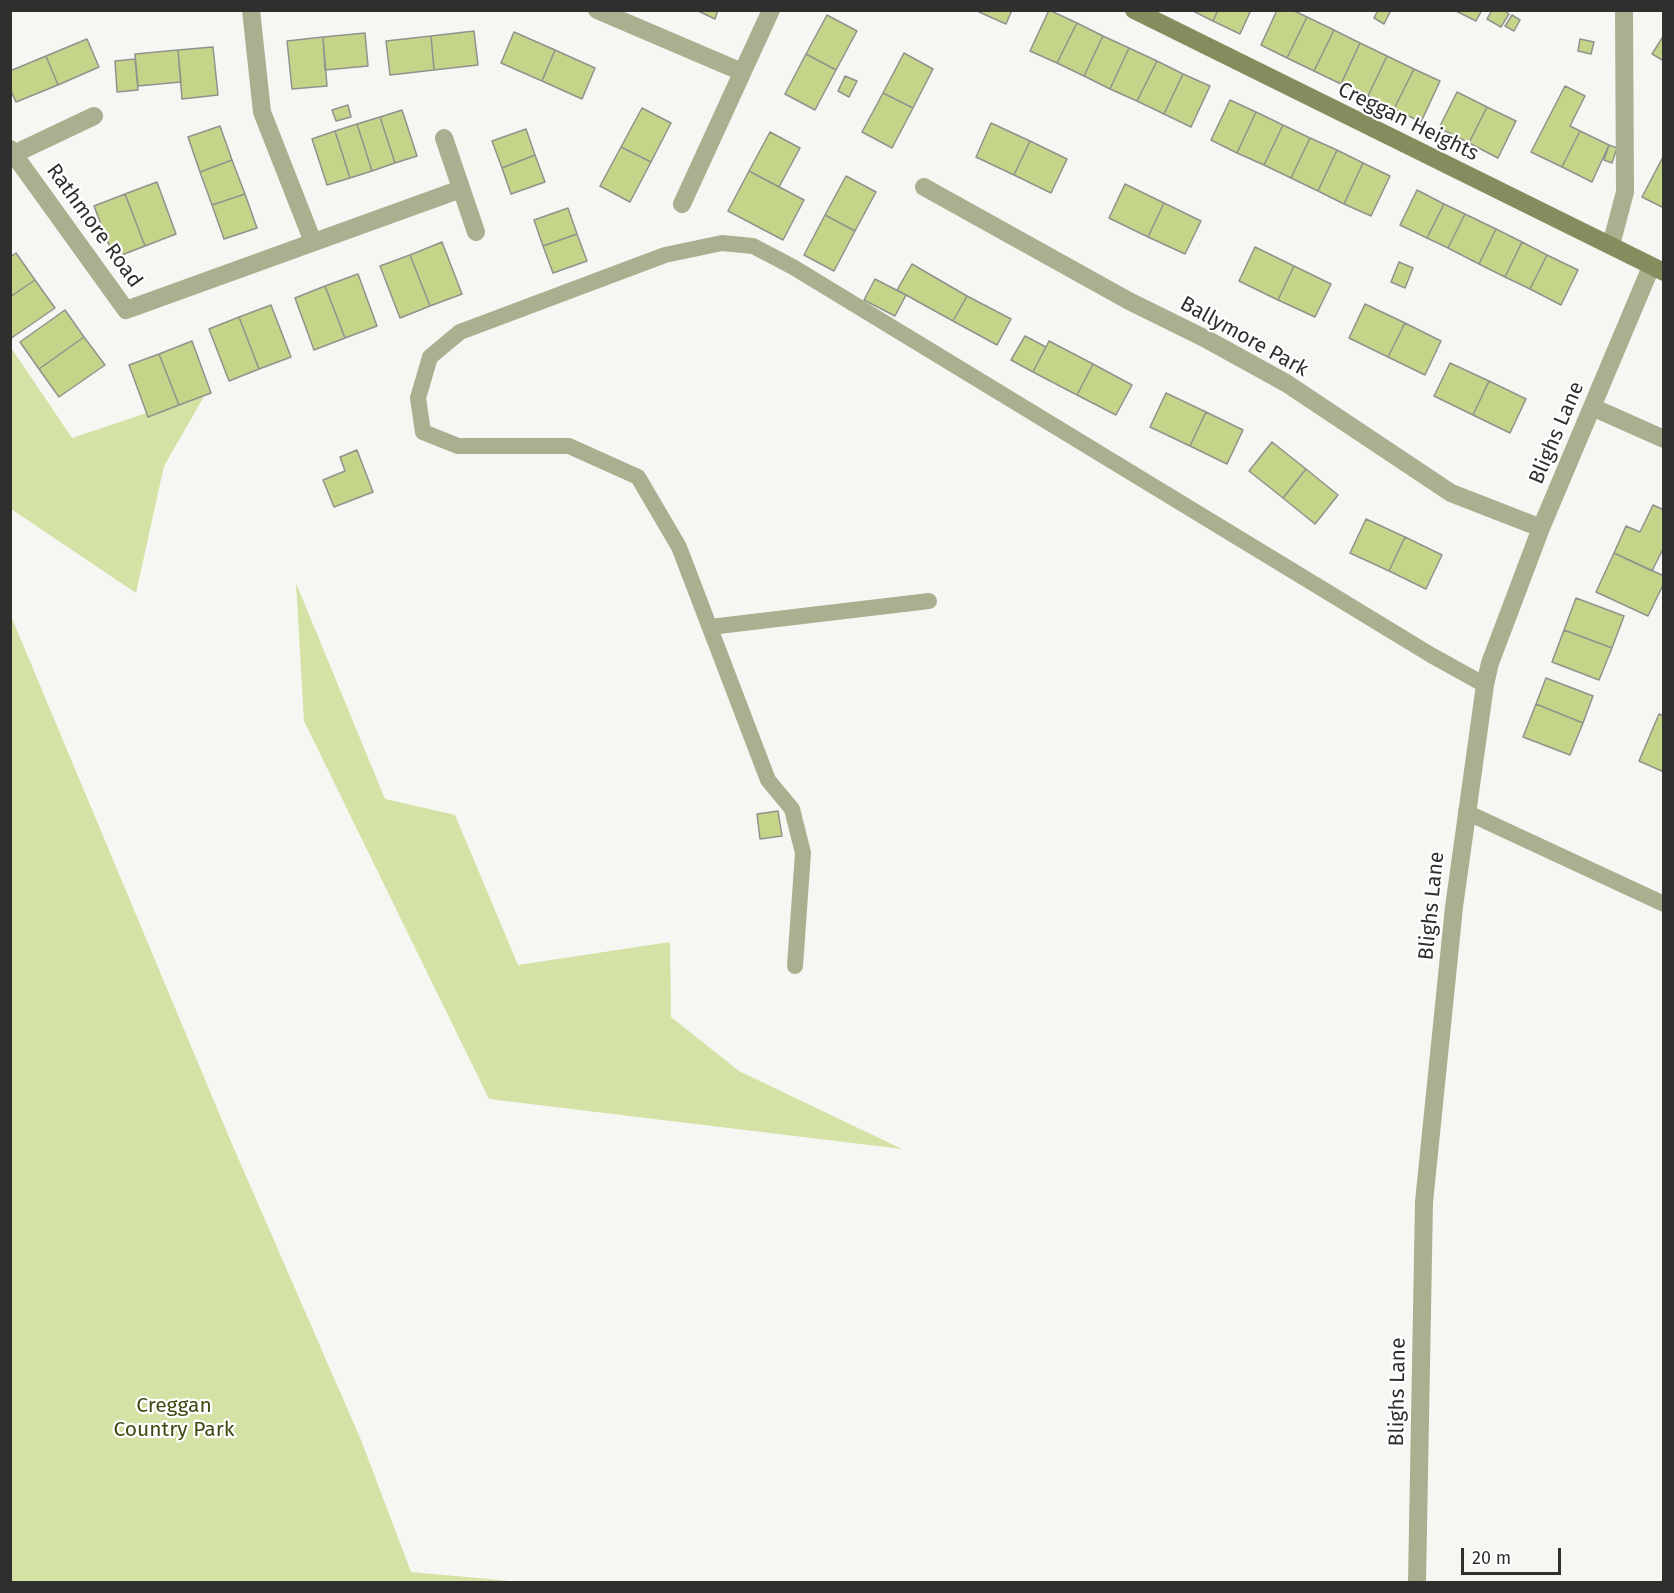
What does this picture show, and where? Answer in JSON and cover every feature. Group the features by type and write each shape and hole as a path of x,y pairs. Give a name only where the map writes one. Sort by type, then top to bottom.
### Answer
{"street":[{"path":"251,10 262,112 313,242"},
{"path":"597,10 742,72"},
{"path":"682,204 771,10"},
{"name":"Creggan Heights","path":"1134,10 1446,166 1611,245 1657,270"},
{"path":"1611,245 1625,192 1624,10"},
{"name":"Rathmore Road","path":"94,116 12,152 126,310 461,189"},
{"path":"444,138 476,231"},
{"name":"Ballymore Park","path":"924,187 1129,301 1208,340 1286,383 1451,493 1541,528"},
{"name":"Blighs Lane","path":"1417,1582 1424,1202 1454,907 1485,685 1490,663 1541,528 1592,407 1657,270"},
{"path":"1592,407 1664,439"}],"lane":[{"path":"795,966 803,853 792,808 768,780 679,547 638,477 569,446 458,446 423,432 418,399 430,357 460,332 665,255 722,243 753,246 794,267 1431,655 1485,685"},
{"path":"710,627 929,601"},
{"path":"1466,812 1664,904"}],"green space":[{"path":"10,346 72,438 206,393 164,466 136,593 11,509"},
{"path":"296,583 385,799 455,815 518,965 670,942 671,1017 739,1071 902,1149 489,1099 304,721"},
{"name":"Creggan Country Park","path":"11,616 232,1144 361,1440 411,1572 522,1582 11,1582"}],"building":[{"path":"696,10 718,10 715,19"},
{"path":"980,10 1012,10 1006,24 979,12"},
{"path":"1049,10 1077,23 1057,63 1030,51"},
{"path":"1191,10 1218,10 1213,21"},
{"path":"1218,10 1251,10 1240,34 1213,21"},
{"path":"1277,10 1292,10 1307,17 1287,58 1261,45"},
{"path":"1378,10 1391,10 1384,24 1374,18"},
{"path":"1454,10 1482,10 1476,21"},
{"path":"1492,10 1504,10 1509,14 1501,27 1487,19"},
{"path":"827,15 857,31 836,70 806,54"},
{"path":"1512,15 1520,20 1514,31 1505,26"},
{"path":"1307,17 1334,30 1314,71 1287,58"},
{"path":"1077,23 1103,36 1084,76 1057,63"},
{"path":"1334,30 1360,43 1341,84 1314,71"},
{"path":"474,31 478,65 434,70 431,36"},
{"path":"514,32 555,50 542,81 501,63"},
{"path":"365,33 368,66 325,70 323,37"},
{"path":"1664,35 1664,61 1652,54"},
{"path":"431,36 434,70 390,75 386,41"},
{"path":"1103,36 1129,48 1110,89 1084,76"},
{"path":"323,37 327,86 292,89 287,41"},
{"path":"87,39 99,67 58,85 46,56"},
{"path":"1580,39 1594,42 1591,54 1578,51"},
{"path":"1360,43 1387,56 1368,96 1341,84"},
{"path":"213,47 218,95 182,99 178,50"},
{"path":"1129,48 1157,61 1137,101 1110,89"},
{"path":"178,50 181,82 138,86 135,54"},
{"path":"555,50 595,68 582,99 542,81"},
{"path":"904,53 933,69 913,108 883,93"},
{"path":"806,54 836,70 815,110 785,94"},
{"path":"46,56 58,85 16,102 10,89 10,71"},
{"path":"1387,56 1414,69 1394,109 1368,96"},
{"path":"135,59 138,90 117,92 115,61"},
{"path":"1157,61 1183,74 1164,114 1137,101"},
{"path":"1414,69 1440,81 1421,122 1394,109"},
{"path":"1183,74 1210,86 1191,127 1164,114"},
{"path":"845,76 857,81 849,97 838,91"},
{"path":"1565,86 1585,96 1570,126 1580,131 1562,167 1531,152"},
{"path":"1457,92 1487,107 1469,143 1439,128"},
{"path":"883,93 913,108 892,148 862,132"},
{"path":"1230,100 1256,112 1237,153 1211,140"},
{"path":"348,105 351,117 336,121 332,110"},
{"path":"1487,107 1516,121 1498,158 1469,143"},
{"path":"642,108 671,123 651,162 621,147"},
{"path":"402,110 417,156 395,163 380,117"},
{"path":"1256,112 1283,125 1264,165 1237,153"},
{"path":"380,117 395,163 372,171 357,124"},
{"path":"991,123 1030,141 1014,175 976,157"},
{"path":"357,124 372,171 350,178 335,131"},
{"path":"1283,125 1310,138 1291,178 1264,165"},
{"path":"220,126 232,160 200,172 188,137"},
{"path":"526,129 535,155 502,168 492,141"},
{"path":"335,131 350,178 327,185 312,139"},
{"path":"1580,131 1609,145 1592,182 1562,167"},
{"path":"770,132 800,148 779,187 749,171"},
{"path":"1310,138 1337,150 1318,191 1291,178"},
{"path":"1030,141 1067,159 1051,193 1014,175"},
{"path":"1609,145 1617,148 1612,163 1604,160"},
{"path":"621,147 651,162 630,202 600,186"},
{"path":"1337,150 1363,163 1344,204 1318,191"},
{"path":"535,155 545,182 511,194 502,168"},
{"path":"1664,155 1664,208 1642,197"},
{"path":"232,160 245,194 212,205 200,172"},
{"path":"1363,163 1390,176 1371,216 1344,204"},
{"path":"749,171 804,200 783,240 728,211"},
{"path":"846,176 876,192 855,231 825,215"},
{"path":"157,182 176,234 145,246 125,194"},
{"path":"1125,184 1164,203 1148,237 1109,218"},
{"path":"1417,190 1444,204 1427,238 1400,225"},
{"path":"125,194 145,246 114,258 94,206"},
{"path":"245,194 257,228 224,239 212,205"},
{"path":"1164,203 1201,221 1185,254 1148,237"},
{"path":"1444,204 1465,214 1448,248 1427,238"},
{"path":"568,208 577,234 543,246 534,220"},
{"path":"1465,214 1496,229 1479,264 1448,248"},
{"path":"825,215 855,231 834,271 804,255"},
{"path":"1496,229 1522,242 1505,277 1479,264"},
{"path":"577,234 587,261 553,273 543,246"},
{"path":"442,242 462,294 430,306 410,255"},
{"path":"1522,242 1547,255 1530,289 1505,277"},
{"path":"1255,247 1294,266 1278,300 1239,281"},
{"path":"16,253 35,280 10,297 10,257"},
{"path":"410,255 430,306 400,318 380,266"},
{"path":"1547,255 1578,270 1561,305 1530,289"},
{"path":"1399,262 1413,268 1405,288 1391,282"},
{"path":"912,264 967,296 953,321 897,290"},
{"path":"1294,266 1331,284 1315,317 1278,300"},
{"path":"358,274 377,326 345,338 325,286"},
{"path":"875,279 906,295 895,316 864,300"},
{"path":"35,280 55,308 10,339 10,297"},
{"path":"325,286 345,338 314,350 295,298"},
{"path":"967,296 1011,319 997,345 953,321"},
{"path":"1365,304 1405,323 1388,357 1349,338"},
{"path":"271,305 291,357 259,369 239,317"},
{"path":"65,310 84,337 39,369 20,342"},
{"path":"239,317 259,369 229,381 209,329"},
{"path":"1405,323 1441,341 1425,375 1388,357"},
{"path":"1025,336 1046,347 1033,372 1011,360"},
{"path":"84,337 105,365 59,397 39,369"},
{"path":"192,341 211,393 179,405 159,354"},
{"path":"1049,341 1093,364 1077,395 1033,372"},
{"path":"159,354 179,405 148,417 129,365"},
{"path":"1450,363 1489,381 1473,415 1434,396"},
{"path":"1093,364 1132,385 1116,415 1077,395"},
{"path":"1489,381 1526,399 1510,433 1473,415"},
{"path":"1166,393 1206,412 1190,446 1150,427"},
{"path":"1206,412 1243,430 1227,464 1190,446"},
{"path":"1272,442 1306,469 1283,498 1249,471"},
{"path":"357,450 373,492 334,507 323,480 345,471 340,457"},
{"path":"1306,469 1338,495 1315,524 1283,498"},
{"path":"1653,505 1664,510 1664,547 1652,571 1614,553 1626,526 1640,532"},
{"path":"1366,519 1405,537 1389,571 1350,553"},
{"path":"1405,537 1442,555 1426,589 1389,571"},
{"path":"1614,553 1664,576 1664,583 1648,616 1596,592"},
{"path":"1576,598 1624,616 1612,648 1564,630"},
{"path":"1564,630 1612,648 1599,680 1552,662"},
{"path":"1546,678 1593,696 1583,723 1536,704"},
{"path":"1536,704 1583,723 1570,755 1523,737"},
{"path":"1659,714 1664,716 1664,772 1639,761"},
{"path":"778,811 782,836 760,839 757,814"}]}
